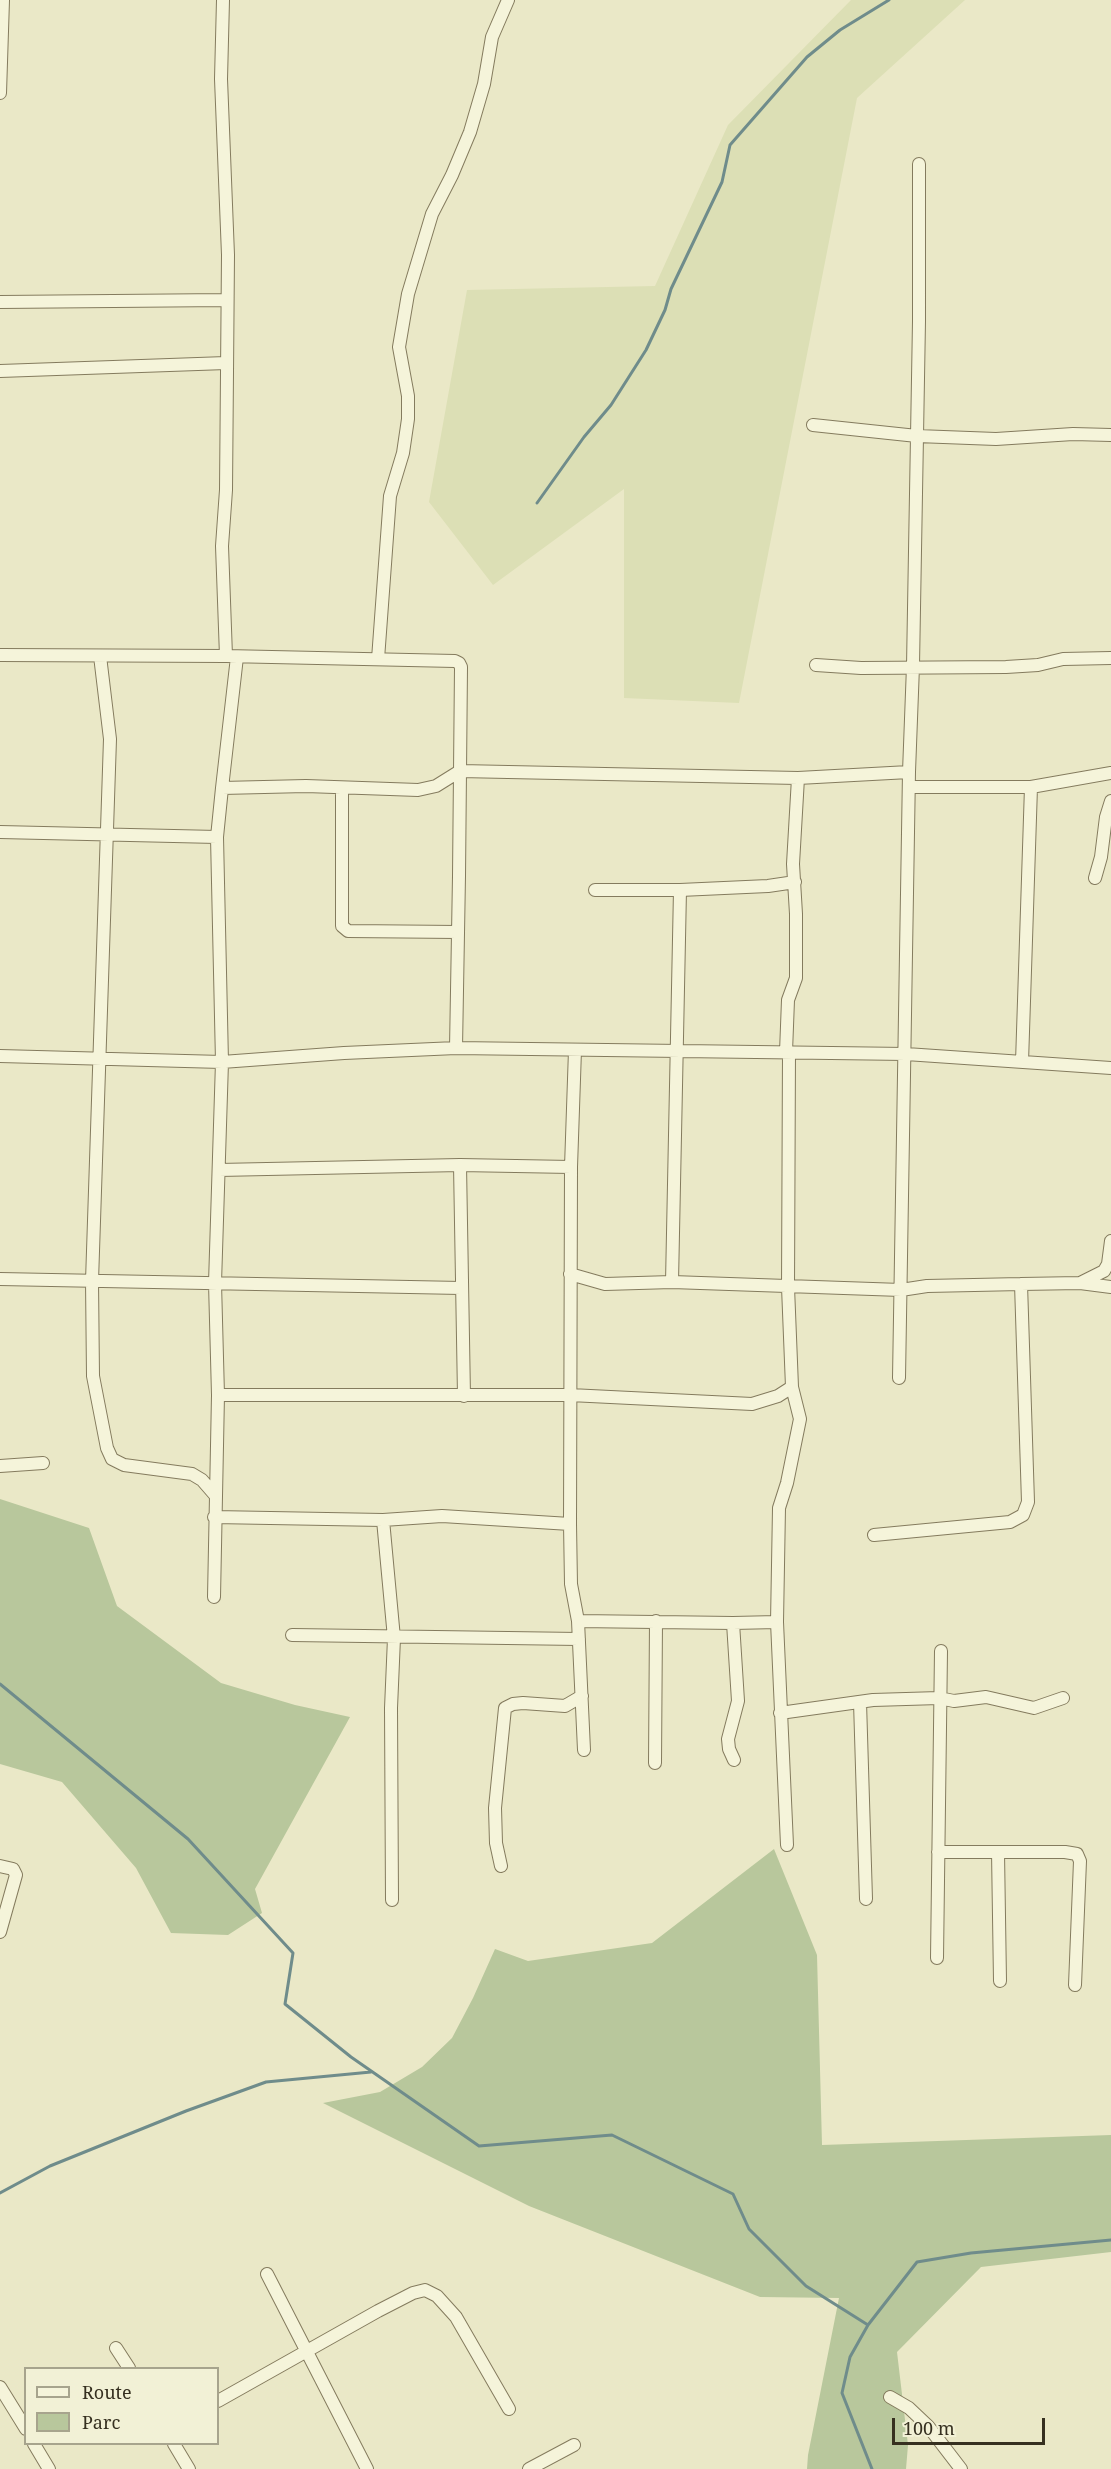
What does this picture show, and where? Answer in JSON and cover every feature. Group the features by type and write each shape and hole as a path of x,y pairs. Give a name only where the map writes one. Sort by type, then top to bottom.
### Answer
{"street":[{"path":"0,93 3,0"},
{"path":"214,1597 218,1395 215,1283 222,1062 217,837 231,657 222,538 226,490 228,255 221,79 223,0"},
{"path":"378,659 390,496 403,453 408,418 408,396 399,347 408,294 432,214 470,132 484,84 492,37 508,0"},
{"path":"899,1378 917,436 919,164"},
{"path":"0,302 226,300"},
{"path":"0,371 226,363"},
{"path":"813,425 917,436 996,439 1073,434 1111,435"},
{"path":"0,655 378,659 459,663 461,668 456,1048"},
{"path":"100,656 111,739 98,1058 92,1281 93,1376 107,1448 112,1459 124,1465 192,1474 202,1480 215,1495"},
{"path":"816,665 861,668 1006,667 1038,665 1063,659 1111,658"},
{"path":"222,788 306,786 418,790 436,786 460,771 798,778 909,772"},
{"path":"910,788 1031,787 1111,773"},
{"path":"787,1845 777,1622 779,1508 787,1484 800,1419 792,1387 788,1287 787,1052 789,1000 796,978 793,864 798,778"},
{"path":"1022,1062 1031,787"},
{"path":"342,788 342,926 348,931 458,932"},
{"path":"1095,878 1101,858 1106,817 1111,801"},
{"path":"0,832 217,837"},
{"path":"595,890 680,890 768,886 795,882"},
{"path":"672,1282 680,890"},
{"path":"0,1056 222,1062 456,1048 906,1054 1111,1068"},
{"path":"575,1050 571,1167 570,1524 571,1584 578,1621 584,1750"},
{"path":"219,1170 460,1165 571,1167"},
{"path":"460,1165 464,1396"},
{"path":"1080,1283 1104,1271 1108,1264 1111,1241"},
{"path":"570,1274 605,1284 672,1282 901,1290 927,1286 1080,1283 1111,1287"},
{"path":"0,1280 461,1288"},
{"path":"874,1535 1010,1522 1023,1515 1028,1502 1021,1284"},
{"path":"218,1395 570,1395 752,1404 778,1396 792,1387"},
{"path":"0,1466 43,1463"},
{"path":"214,1517 383,1520 442,1516 570,1524"},
{"path":"383,1520 393,1638 392,1900"},
{"path":"578,1621 777,1622"},
{"path":"655,1763 656,1621"},
{"path":"733,1623 738,1701 728,1739 734,1760"},
{"path":"292,1635 579,1639"},
{"path":"937,1958 941,1651"},
{"path":"501,1866 494,1828 502,1719 505,1708 523,1703 565,1707 582,1696"},
{"path":"780,1713 860,1702 939,1698 954,1701 995,1697 1016,1705 1034,1708 1063,1698"},
{"path":"860,1702 866,1899"},
{"path":"938,1852 1077,1854 1080,1861 1075,1985"},
{"path":"998,1852 1000,1982"},
{"path":"0,1866 14,1869 16,1875 0,1932"},
{"path":"267,2274 367,2469"},
{"path":"219,2400 305,2350 413,2293 425,2290 431,2292 456,2317 509,2409"},
{"path":"116,2348 128,2367"},
{"path":"0,2387 24,2426"},
{"path":"890,2397 909,2408 928,2426 961,2469"},
{"path":"35,2445 50,2469"},
{"path":"175,2445 189,2469"},
{"path":"529,2469 574,2445"}],"green space":[{"path":"851,0 965,0 857,98 739,703 624,698 624,489 493,585 429,502 467,290 655,286 728,125"},
{"path":"0,1499 89,1528 117,1606 221,1683 295,1705 350,1717 255,1889 262,1913 228,1935 171,1933 136,1868 62,1782 0,1764"},
{"path":"774,1849 817,1955 822,2145 1111,2135 1111,2252 981,2267 897,2352 908,2445 906,2469 807,2469 839,2298 760,2297 529,2206 323,2103 380,2092 422,2067 452,2038 495,1949 528,1961 652,1943"}],"waterway":[{"path":"537,503 584,437 611,405 646,350 665,310 671,289 722,182 730,145 807,57 840,30 889,0"},
{"path":"0,1684 188,1839 293,1953 285,2004 351,2057 479,2146 612,2135 733,2194 749,2229 806,2286 868,2325"},
{"path":"0,2193 50,2166 186,2111 266,2082 371,2072"},
{"path":"872,2469 842,2393 850,2357 868,2325 917,2262 971,2253 1111,2240"}]}
